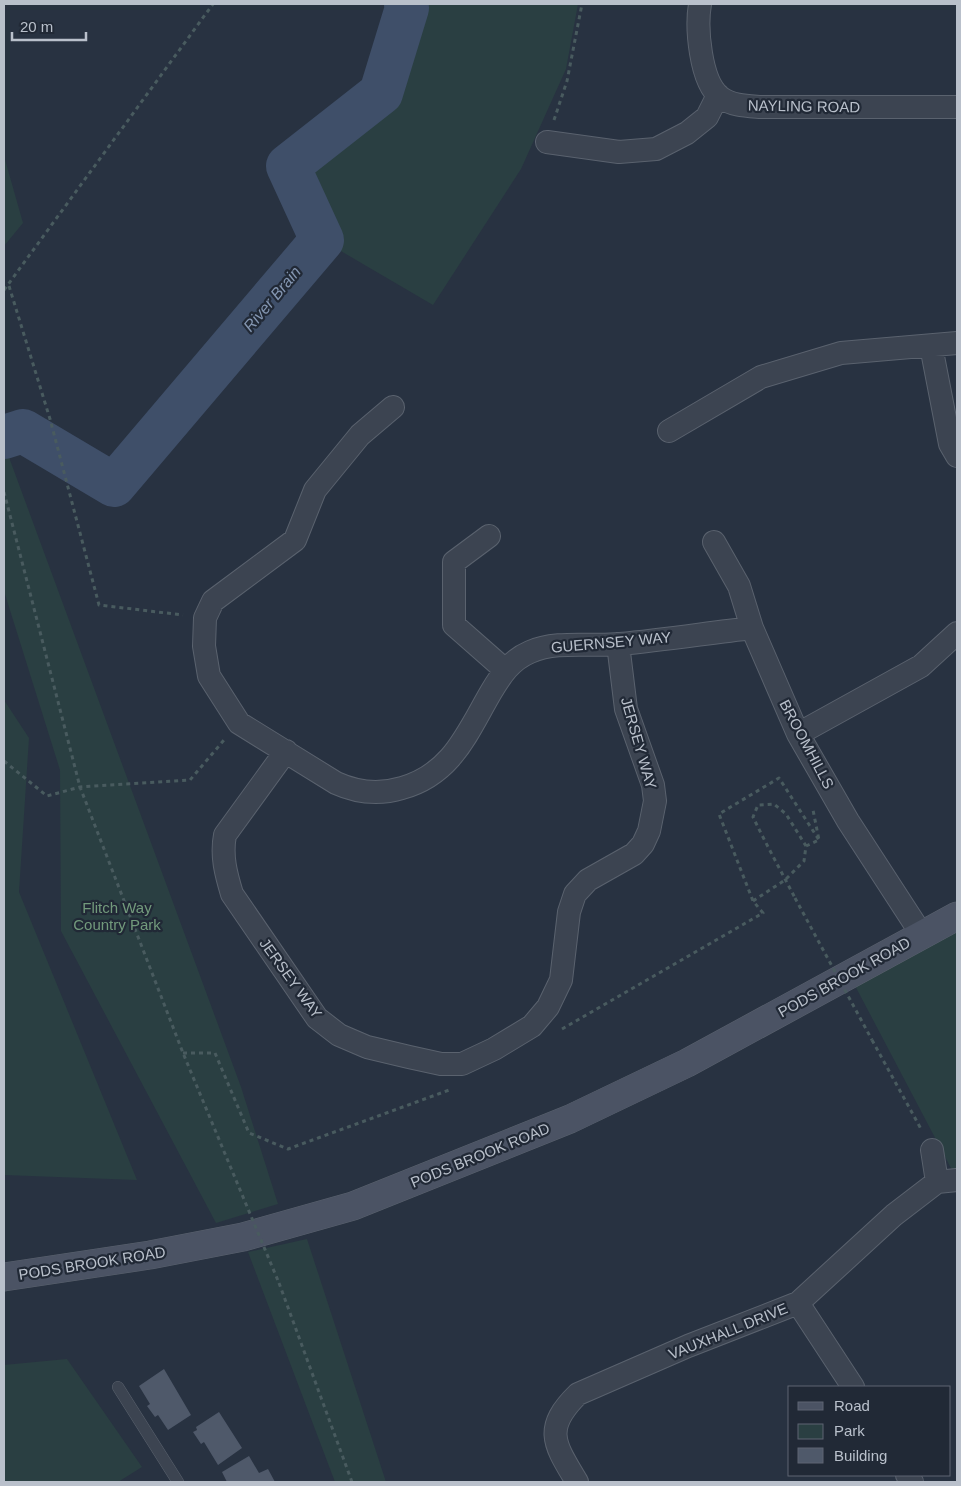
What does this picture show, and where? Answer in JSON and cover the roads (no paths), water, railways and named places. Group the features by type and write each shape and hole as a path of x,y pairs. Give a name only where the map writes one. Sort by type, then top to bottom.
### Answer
{"main road":[{"name":"PODS BROOK ROAD","path":"4,1277 150,1255 233,1239 353,1206 570,1119 687,1063 957,916"}],"street":[{"path":"547,142 618,152 656,149 688,133 707,117 718,95 705,72 697,19 700,4"},
{"name":"NAYLING ROAD","path":"718,95 732,104 761,107 957,107"},
{"path":"669,431 762,377 841,353 957,343"},
{"path":"931,346 950,444 957,456"},
{"name":"GUERNSEY WAY","path":"392,407 360,435 315,490 295,540 213,602 204,618 204,646 210,676 239,723 336,783 352,791 368,793 397,790 420,783 437,772 455,755 504,669 529,652 551,646 618,644 752,628"},
{"path":"489,536 454,562 454,624 504,669"},
{"name":"BROOMHILLS","path":"714,542 740,586 752,628 798,734 848,821 922,935"},
{"path":"798,734 920,666 957,633"},
{"name":"JERSEY WAY","path":"286,751 225,835 223,847 226,873 232,894 317,1018 339,1036 367,1047 417,1059 441,1064 462,1064 494,1049 532,1026 548,1007 561,980 570,912 575,894 588,880 634,854 643,844 649,831 655,801 653,785 626,709 618,644"},
{"path":"932,1150 947,1181"},
{"name":"VAUXHALL DRIVE","path":"576,1480 556,1445 554,1430 566,1405 578,1394 688,1346 798,1303 894,1215 947,1181"},
{"path":"798,1303 852,1386"}],"lane":[{"path":"118,1387 178,1482"}],"waterway":[{"name":"River Brain","path":"4,437 23,431 114,485 322,240 288,166 381,93 407,8 406,4"}],"park label":[{"name":"Flitch Way Country Park","path":"117,916"}]}
